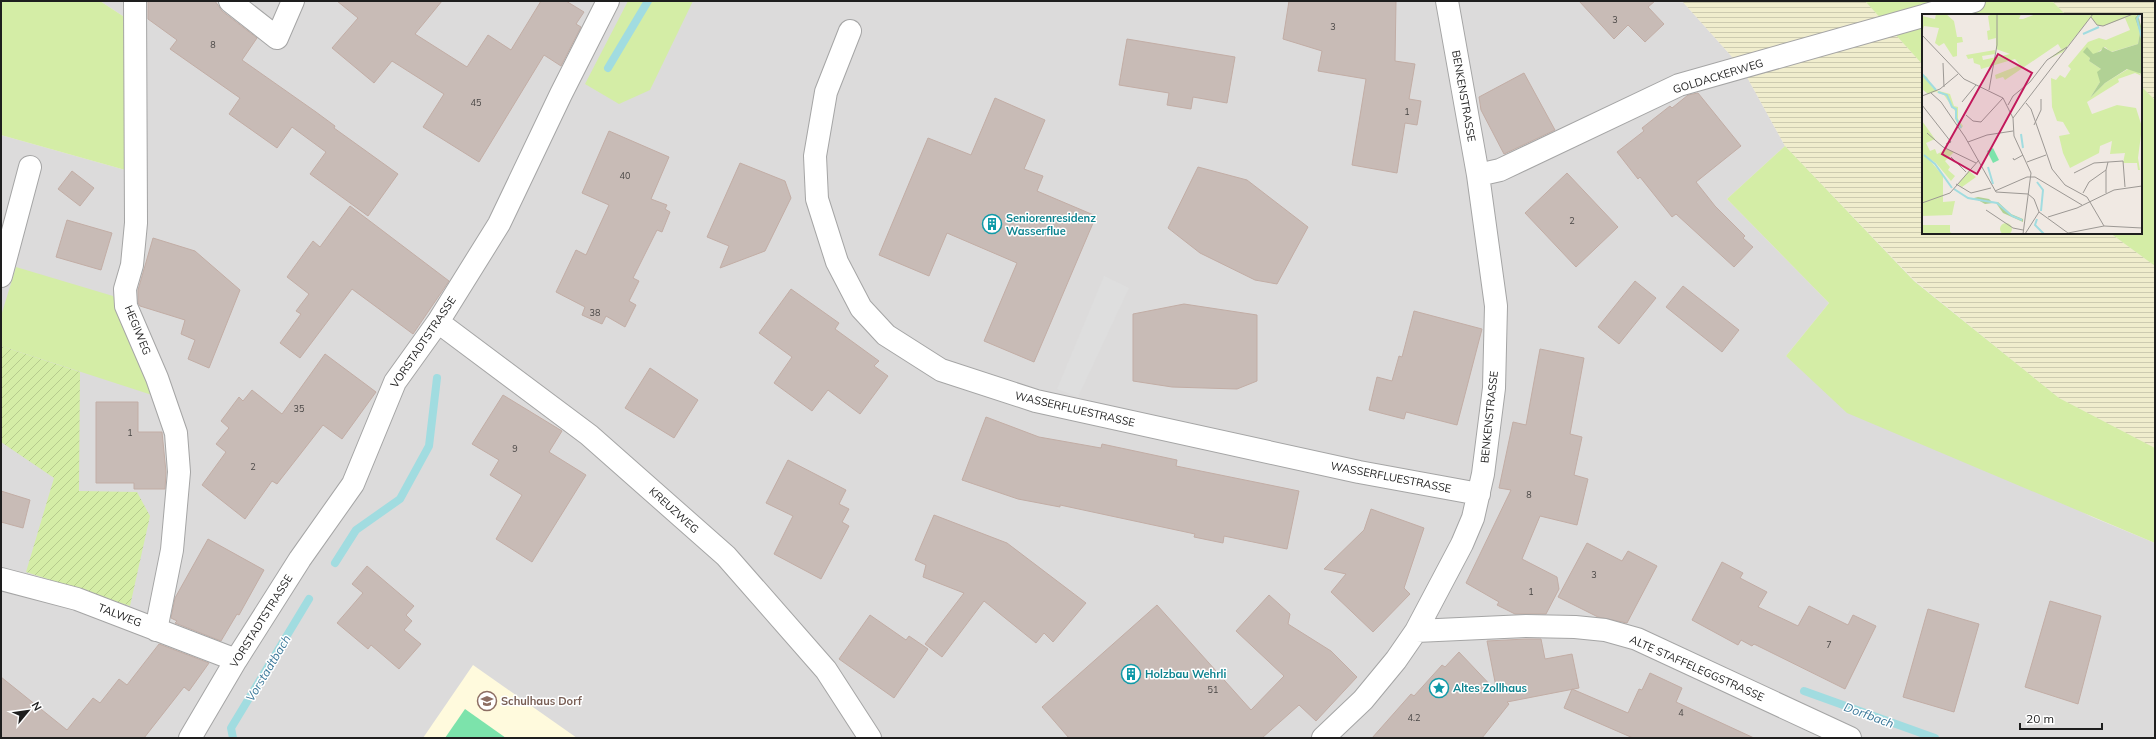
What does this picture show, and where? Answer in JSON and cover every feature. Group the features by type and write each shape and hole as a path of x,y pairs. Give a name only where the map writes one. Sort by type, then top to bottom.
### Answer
{"street":[{"name":"HEGIWEG","path":"135,1 136,223 132,264 125,290 126,306 157,378 176,433 179,472 172,550 156,630"},
{"path":"230,1 277,38 293,1"},
{"name":"VORSTADTSTRASSE","path":"190,738 236,660 300,559 353,484 395,382 438,322 500,224 560,94 608,1"},
{"name":"BENKENSTRASSE","path":"1323,738 1363,700 1396,660 1416,631 1462,544 1473,518 1479,494 1494,388 1496,306 1478,175 1447,1"},
{"path":"1929,14 1974,1"},
{"name":"GOLDACKERWEG","path":"1478,175 1500,170 1679,85 1922,16"},
{"name":"WASSERFLUESTRASSE","path":"850,31 826,92 814,156 817,199 837,262 861,308 886,335 941,370 1036,402 1359,472 1479,494"},
{"path":"1,276 30,168"},
{"name":"KREUZWEG","path":"438,322 589,435 726,556 826,670 870,738"},
{"name":"TALWEG","path":"1,579 77,599 236,660"},
{"name":"ALTE STAFFELEGGSTRASSE","path":"1416,631 1526,626 1605,630 1637,639 1850,738"}],"shaded area":[{"path":"100,1 1682,1 1742,68 1785,146 1727,199 1829,303 1786,356 2092,517 2155,543 2155,738 1,738 1,135 136,173 135,24"},
{"path":"1682,1 1865,1 1922,64 1922,234 2111,234 2155,266 2155,448 2059,398 1914,280 1785,146 1742,68"},
{"path":"2052,1 2155,1 2155,100 2142,87 2142,14 2065,14"},
{"path":"1104,276 1129,288 1078,397 1057,389"},
{"name":"Schulhaus Dorf","path":"473,665 577,738 423,738"}],"green space":[{"path":"1,1 100,1 135,24 136,173 1,135"},
{"path":"628,1 693,1 650,90 619,104 585,84"},
{"path":"1865,1 2052,1 2065,14 1922,14 1922,64"},
{"path":"2142,87 2155,100 2155,266 2111,234 2142,234"},
{"path":"1785,146 1914,281 2059,398 2155,448 2155,543 1847,413 1786,356 1829,303 1727,199"},
{"path":"16,267 113,296 152,395 1,346 1,316"},
{"path":"1,346 80,372 79,491 137,492 150,516 130,606 26,572 54,478 1,442"},
{"path":"465,709 506,738 445,738"}],"building":[{"path":"148,1 215,1 222,11 257,38 242,60 316,112 335,126 334,128 398,174 368,216 310,174 326,152 292,127 277,148 229,114 240,98 170,49 177,40 148,19"},
{"path":"337,1 442,1 415,34 467,67 488,35 511,50 541,1 566,1 584,12 576,24 581,27 561,66 544,55 479,162 423,127 444,94 392,61 374,83 332,48 358,18"},
{"path":"1289,1 1396,1 1395,61 1415,64 1409,99 1421,101 1417,125 1405,123 1397,173 1352,165 1366,79 1318,71 1322,51 1283,39"},
{"path":"1579,1 1655,1 1648,7 1664,24 1645,42 1628,25 1614,39"},
{"path":"1127,39 1235,57 1227,103 1193,97 1191,109 1167,105 1169,93 1119,85"},
{"path":"1524,73 1555,130 1504,154 1481,110 1479,97"},
{"path":"1698,93 1741,146 1696,182 1715,206 1745,236 1743,238 1753,247 1734,267 1676,214 1672,217 1640,177 1638,179 1617,152 1644,131 1642,128 1670,106 1672,108 1688,95"},
{"name":"Seniorenresidenz Wasserflue","path":"995,98 1045,120 1024,169 1043,176 1037,191 1096,216 1034,362 984,341 1017,263 947,233 929,276 879,255 928,138 971,155"},
{"path":"609,131 669,157 651,199 667,205 665,209 670,212 662,232 657,230 633,278 639,281 629,301 636,305 625,327 606,316 602,324 582,315 585,307 556,292 576,250 586,255 609,205 582,193"},
{"path":"740,163 785,181 791,198 765,251 720,268 729,246 707,237"},
{"path":"1198,167 1247,180 1308,227 1277,284 1255,280 1200,253 1168,228"},
{"path":"72,171 94,188 80,206 58,189"},
{"path":"1567,173 1618,227 1576,267 1525,213"},
{"path":"350,206 449,281 413,334 352,289 300,358 280,343 301,314 296,311 309,294 287,277 313,241 320,247"},
{"path":"67,220 112,233 101,270 56,257"},
{"path":"153,238 195,251 240,290 209,368 188,359 195,340 181,334 185,320 140,306 138,303 138,290"},
{"path":"1635,281 1656,298 1619,344 1598,327"},
{"path":"1683,286 1739,330 1722,352 1666,307"},
{"path":"791,289 839,323 835,329 879,361 874,366 888,376 860,414 828,390 812,411 774,383 792,357 759,333"},
{"path":"1184,304 1257,315 1257,381 1237,389 1172,387 1133,381 1133,314"},
{"path":"1414,311 1482,329 1457,425 1406,412 1404,419 1369,410 1377,377 1392,381 1399,356 1402,357"},
{"path":"1540,349 1584,358 1570,434 1582,437 1574,475 1588,479 1577,525 1540,516 1522,559 1557,577 1559,589 1546,614 1515,614 1497,605 1499,602 1466,583 1511,490 1499,488 1513,422 1526,425"},
{"path":"325,354 376,392 342,439 323,425 277,484 272,481 245,519 202,485 226,452 216,444 229,428 221,421 239,397 243,401 252,390 282,414"},
{"path":"650,368 698,400 674,438 625,408"},
{"path":"503,395 562,431 549,452 586,475 532,562 496,539 522,495 490,475 499,460 472,444"},
{"path":"96,402 138,402 138,432 162,432 166,472 165,489 134,489 134,483 96,483"},
{"path":"986,417 1039,437 1101,448 1102,444 1177,460 1176,466 1299,491 1287,549 1224,536 1223,543 1194,537 1195,534 1060,505 1060,507 1018,499 962,480"},
{"path":"788,460 846,490 839,504 849,509 842,522 849,526 821,579 774,554 793,516 766,503"},
{"path":"1,491 30,500 23,528 1,522"},
{"path":"1371,509 1424,528 1404,588 1410,594 1373,632 1331,592 1346,574 1324,569 1364,530"},
{"path":"934,515 1007,543 1086,603 1053,642 1044,633 1036,643 984,601 942,657 925,644 964,593 923,577 926,565 915,560"},
{"path":"208,539 264,570 239,615 237,614 221,641 175,623 177,621 171,618 175,598"},
{"path":"1587,543 1622,561 1628,551 1657,566 1627,623 1598,617 1558,597"},
{"path":"1722,562 1743,573 1740,578 1767,592 1758,607 1798,626 1809,606 1848,625 1853,615 1876,626 1845,689 1754,644 1752,646 1741,640 1738,645 1692,620"},
{"path":"367,566 414,606 406,615 412,621 404,630 421,644 399,669 371,645 368,649 337,623 363,593 352,584"},
{"path":"1269,595 1290,614 1288,624 1331,651 1357,677 1316,721 1299,705 1262,738 1069,738 1042,707 1157,605 1251,710 1284,676 1236,631"},
{"path":"2050,601 2101,616 2078,704 2025,687"},
{"path":"1928,609 1979,624 1954,712 1903,697"},
{"path":"870,615 906,640 909,636 928,649 894,698 839,659"},
{"path":"1541,639 1545,659 1572,654 1579,688 1507,702 1509,704 1482,738 1372,738 1411,694 1414,696 1442,665 1445,667 1459,652 1497,692 1487,641"},
{"path":"159,644 209,663 189,691 184,687 144,738 1,738 1,677 67,730 93,698 100,703 119,679 127,685"},
{"path":"1650,673 1682,688 1676,702 1754,738 1633,738 1564,708 1572,689 1628,713 1639,689 1642,690"}],"waterway":[{"name":"Vorstadtbach","path":"608,68 648,1"},
{"name":"Vorstadtbach","path":"335,563 356,530 400,499 429,446 437,378"},
{"name":"Vorstadtbach","path":"233,738 231,728 309,599"},
{"name":"Dorfbach","path":"1804,691 1935,738"}],"place":[{"name":"Seniorenresidenz Wasserflue","path":"992,224"},
{"name":"Holzbau Wehrli","path":"1131,674"},
{"name":"Altes Zollhaus","path":"1439,688"},
{"name":"Schulhaus Dorf","path":"487,701"}]}
